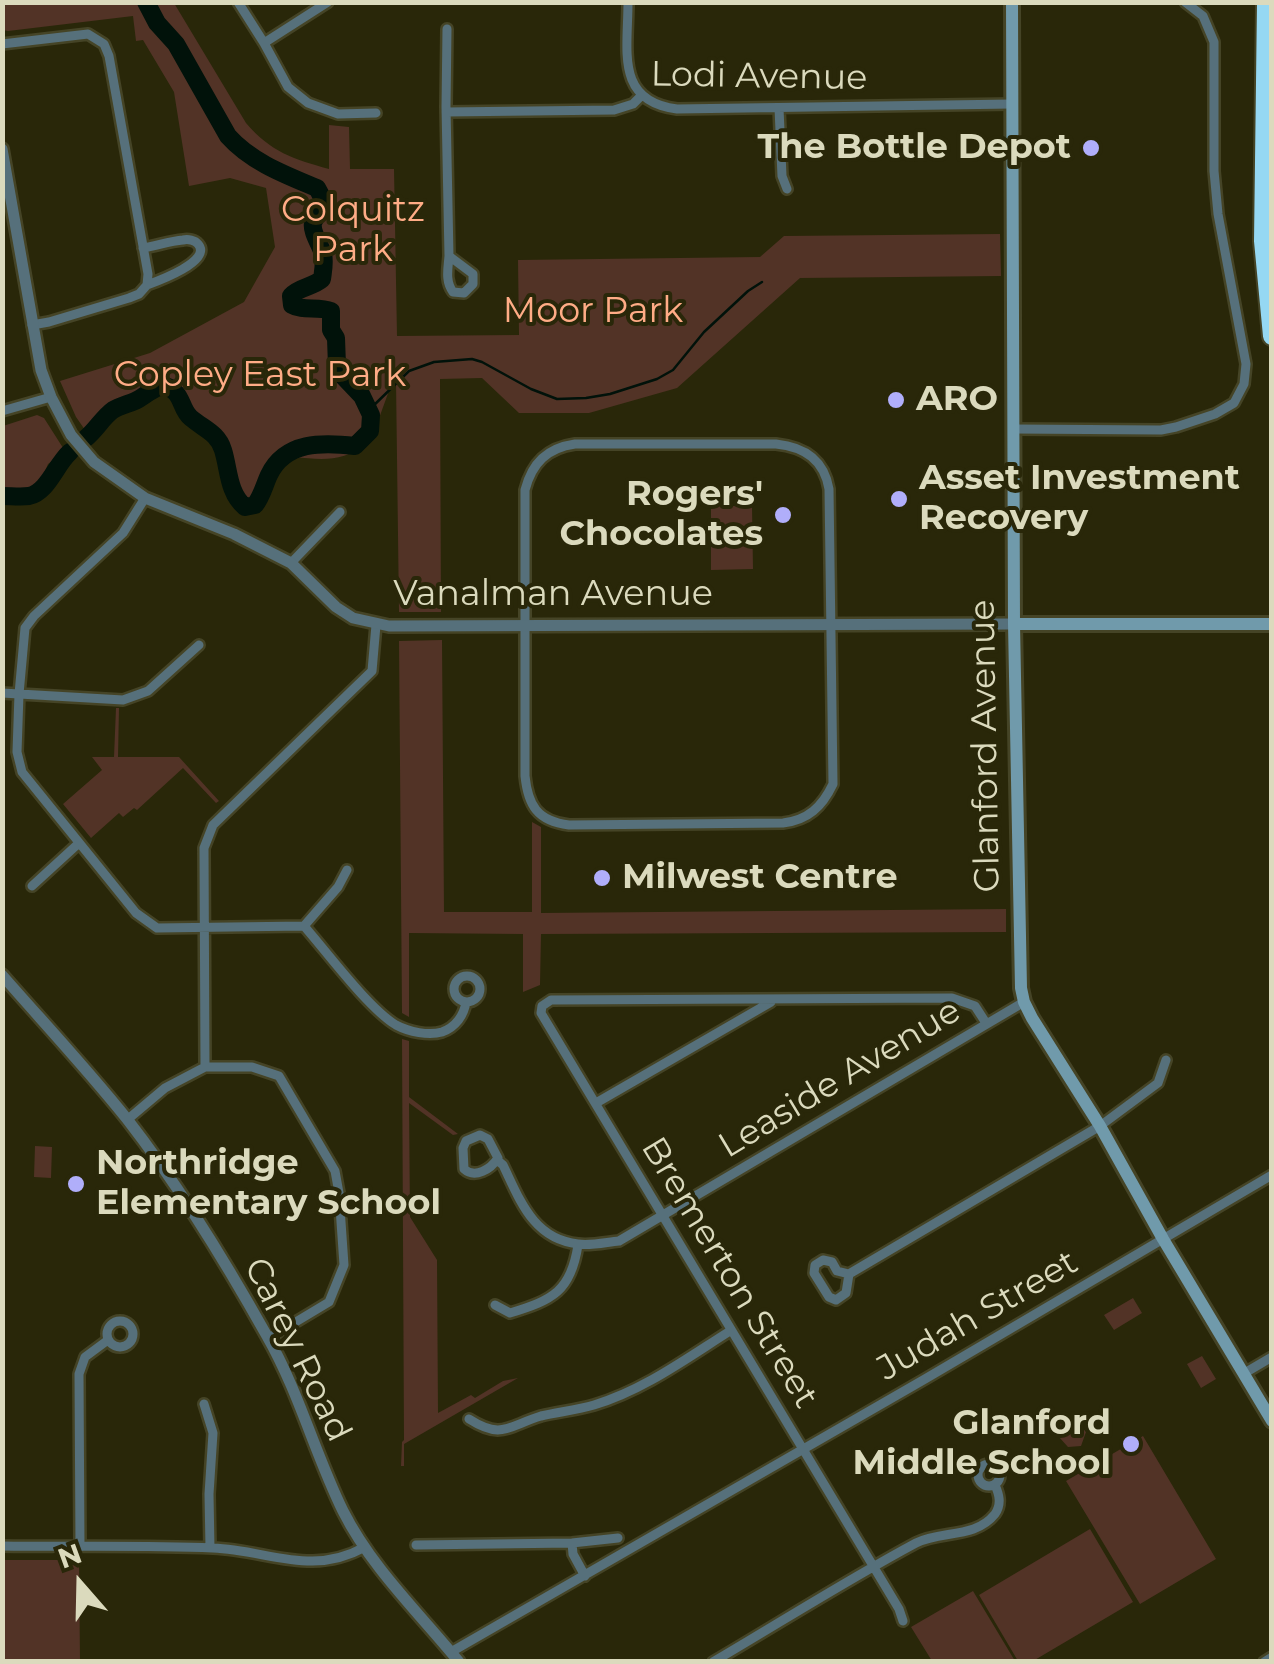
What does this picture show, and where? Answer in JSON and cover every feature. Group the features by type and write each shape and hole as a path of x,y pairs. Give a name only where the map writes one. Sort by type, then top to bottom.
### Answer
{"highway":[{"path":"1266,2 1262,241 1272,336"}],"main road":[{"name":"Glanford Avenue","path":"1012,2 1014,624 1019,971 1024,1002 1272,1422"},
{"name":"Vanalman Avenue","path":"1014,624 1272,624"}],"street":[{"path":"238,2 288,87 308,103 338,114 376,114"},
{"path":"264,43 328,2"},
{"path":"628,2 628,66 631,80 642,96"},
{"path":"1014,429 1162,430 1215,414 1234,403 1240,394 1246,364 1215,188 1214,42 1203,16 1184,2"},
{"path":"447,30 449,256"},
{"path":"2,44 88,34 104,44 110,56 147,285"},
{"name":"Lodi Avenue","path":"446,112 614,110 634,104 642,96 661,107 677,109 1012,104"},
{"path":"779,108 782,176 787,189"},
{"name":"Vanalman Avenue","path":"2,149 41,370 50,397 72,435 94,462 146,498 234,534 291,563 336,607 353,618 376,625 1014,624"},
{"path":"32,325 139,294 147,285 193,263 201,249 192,240 143,248"},
{"path":"2,411 50,397"},
{"path":"575,444 776,444 812,455 827,476 829,489 831,624 832,784 818,808 807,816 783,823 569,825 558,824 538,813 527,796 525,490 533,467 542,457 575,444"},
{"path":"146,498 123,533 25,628 19,694 18,752 22,772 136,913 157,928 304,926 338,886 346,870"},
{"path":"291,563 340,512"},
{"path":"205,1068 204,848 213,825 372,672 376,625"},
{"path":"2,693 123,700 148,691 199,645"},
{"path":"32,886 79,843"},
{"path":"304,926 393,1023 432,1034 442,1032 458,1021 466,1002"},
{"name":"Carey Road","path":"2,975 127,1120 180,1193 269,1338 344,1512 365,1547 455,1657"},
{"path":"596,1104 773,1000 952,998 975,1006 986,1023"},
{"name":"Bremerton Street","path":"773,1000 550,1000 542,1006 541,1014 899,1608 903,1621"},
{"name":"Leaside Avenue","path":"578,1244 620,1241 1024,1002"},
{"path":"849,1274 1100,1126 1158,1082 1166,1060"},
{"path":"127,1120 165,1088 205,1068 252,1067 280,1076 335,1171 344,1265 328,1302 269,1338"},
{"path":"484,1136 498,1155 497,1160 477,1174 467,1172 463,1165 464,1144 484,1136"},
{"path":"495,1305 510,1312 533,1306 562,1288 575,1268 578,1244 548,1233 535,1223 520,1204 504,1165 497,1160"},
{"name":"Judah Street","path":"455,1657 585,1576 1272,1175"},
{"path":"828,1260 849,1274 846,1293 836,1300 829,1297 814,1269 818,1262 828,1260"},
{"path":"469,1418 487,1430 502,1430 542,1416 594,1405 638,1388 730,1330"},
{"path":"80,1547 79,1374 86,1358 108,1340"},
{"path":"1243,1374 1272,1357"},
{"path":"204,1404 214,1433 210,1548"},
{"path":"714,1662 921,1540 963,1533 985,1522 999,1505 995,1484"},
{"path":"416,1545 572,1543 618,1538"},
{"path":"572,1543 573,1554 585,1576"},
{"path":"2,1546 210,1548 304,1562 333,1560 365,1547"},
{"path":"1264,1662 1272,1657"}],"green space":[{"path":"2,3 174,3 246,123 274,148 329,169 329,125 349,127 350,169 394,169 397,336 519,335 518,260 760,257 784,236 1000,234 1001,276 800,278 677,388 589,413 519,413 482,378 440,379 441,612 399,612 396,381 370,443 333,458 293,457 279,469 261,497 250,500 240,497 232,481 229,455 220,435 204,419 192,414 178,394 159,392 145,401 121,407 92,440 76,417 60,381 150,353 244,302 275,247 266,188 230,178 189,186 174,92 143,40 136,41 133,16 8,31 3,30"},
{"path":"37,415 44,418 65,451 48,464 33,492 3,492 3,426"},
{"path":"711,506 752,506 753,569 711,570"},
{"path":"442,640 444,912 532,912 532,822 541,827 541,913 1006,909 1006,932 541,934 540,985 523,992 523,934 409,933 409,1017 402,1013 399,641"},
{"path":"116,708 118,757 179,757 219,801 216,803 183,768 137,810 134,808 123,817 119,813 91,838 63,804 102,770 92,757 114,757"},
{"path":"402,1039 409,1041 409,1097 458,1134 453,1135 409,1103 410,1217 437,1260 438,1413 503,1381 518,1378 404,1444 404,1466 401,1466"},
{"path":"35,1146 52,1147 51,1178 34,1177"},
{"path":"1133,1298 1142,1313 1114,1330 1104,1315"},
{"path":"1202,1356 1216,1379 1201,1388 1187,1364"},
{"path":"1066,1418 1077,1422 1086,1432 1081,1446 1068,1447 1059,1437 1061,1421"},
{"path":"1143,1436 1216,1559 1140,1604 1066,1481"},
{"path":"1090,1529 1133,1602 1033,1661 1018,1661 979,1595"},
{"path":"3,1560 79,1560 80,1661 3,1661"},
{"path":"973,1591 1015,1661 932,1661 911,1627"}],"waterway":[{"path":"86,438 113,410 160,387 170,388 188,415 218,439 232,488 245,507 255,505 269,475 285,456 318,444 355,446 370,431 371,415 362,396 337,366 331,311 292,305 294,293 322,279 323,254 313,227 324,207 322,197 317,188 258,160 228,136 176,44 157,23 146,2"},
{"path":"369,410 409,371 434,362 482,362 557,399 610,394 657,379 673,370 704,332 762,282"},
{"path":"2,496 36,493 70,452"}],"place":[{"name":"The Bottle Depot","path":"1091,148"},
{"name":"ARO","path":"896,400"},
{"name":"Asset Investment Recovery","path":"899,499"},
{"name":"Rogers' Chocolates","path":"783,515"},
{"name":"Milwest Centre","path":"602,878"},
{"name":"Northridge Elementary School","path":"76,1184"},
{"name":"Glanford Middle School","path":"1131,1444"}],"park label":[{"name":"Colquitz Park","path":"353,231"},
{"name":"Moor Park","path":"593,312"},
{"name":"Copley East Park","path":"260,376"}]}
